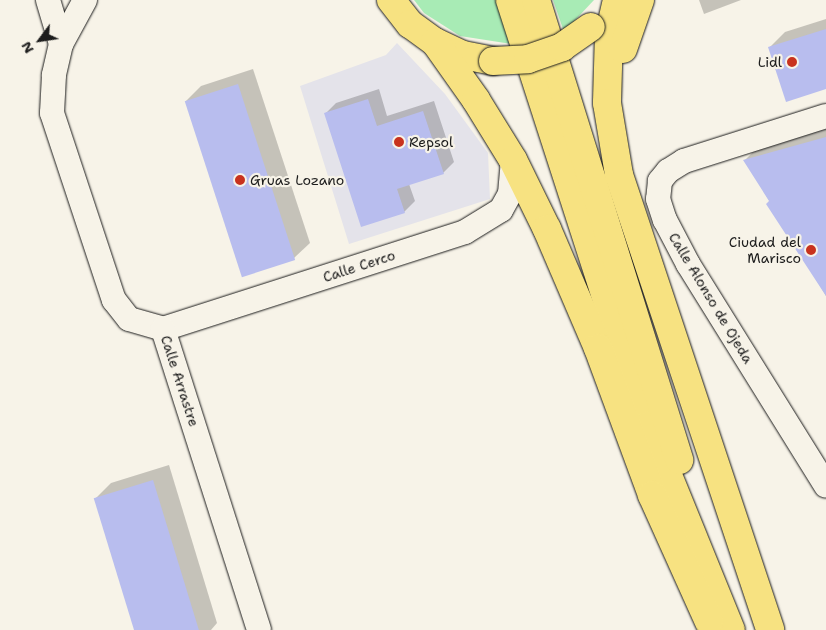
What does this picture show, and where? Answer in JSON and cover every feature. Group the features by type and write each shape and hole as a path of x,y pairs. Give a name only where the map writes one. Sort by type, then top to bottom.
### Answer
{"main road":[{"path":"391,0 410,24 435,42 463,55 493,61 528,58 562,47 591,27 613,0"},
{"path":"510,0 648,426 731,630"},
{"path":"536,0 691,499 749,630"},
{"path":"617,0 609,34 607,103 619,175 770,630"},
{"path":"607,103 640,0"},
{"path":"435,42 476,100 513,160 568,276 652,495 688,582 713,630"}],"street":[{"name":"Calle Arrastre","path":"48,0 61,44"},
{"name":"Calle Arrastre","path":"85,0 61,44 54,75 52,113 114,300 129,319 163,328 259,630"},
{"name":"Calle Alonso de Ojeda","path":"826,116 684,161 668,171 660,181 658,199 665,220 688,264 826,486"},
{"name":"Calle Cerco","path":"163,328 464,232 501,210 510,194 513,160"}],"shaded area":[{"name":"Repsol","path":"397,43 445,94 488,153 490,199 349,244 300,86 386,55"}],"green space":[{"path":"414,0 496,0 511,44 460,36 424,13"},
{"path":"553,0 594,0 564,32"}],"building":[{"path":"826,29 826,89 786,102 768,47"},
{"name":"Gruas Lozano","path":"238,84 295,260 242,277 185,101"},
{"path":"368,99 377,126 423,111 444,174 397,189 405,213 361,227 324,113"},
{"name":"Ciudad del Marisco","path":"826,137 826,296 766,204 769,201 743,160"},
{"path":"153,480 199,630 134,630 94,498"}],"place":[{"name":"Lidl","path":"792,62"},
{"name":"Repsol","path":"399,142"},
{"name":"Gruas Lozano","path":"240,180"},
{"name":"Ciudad del Marisco","path":"811,250"}]}
